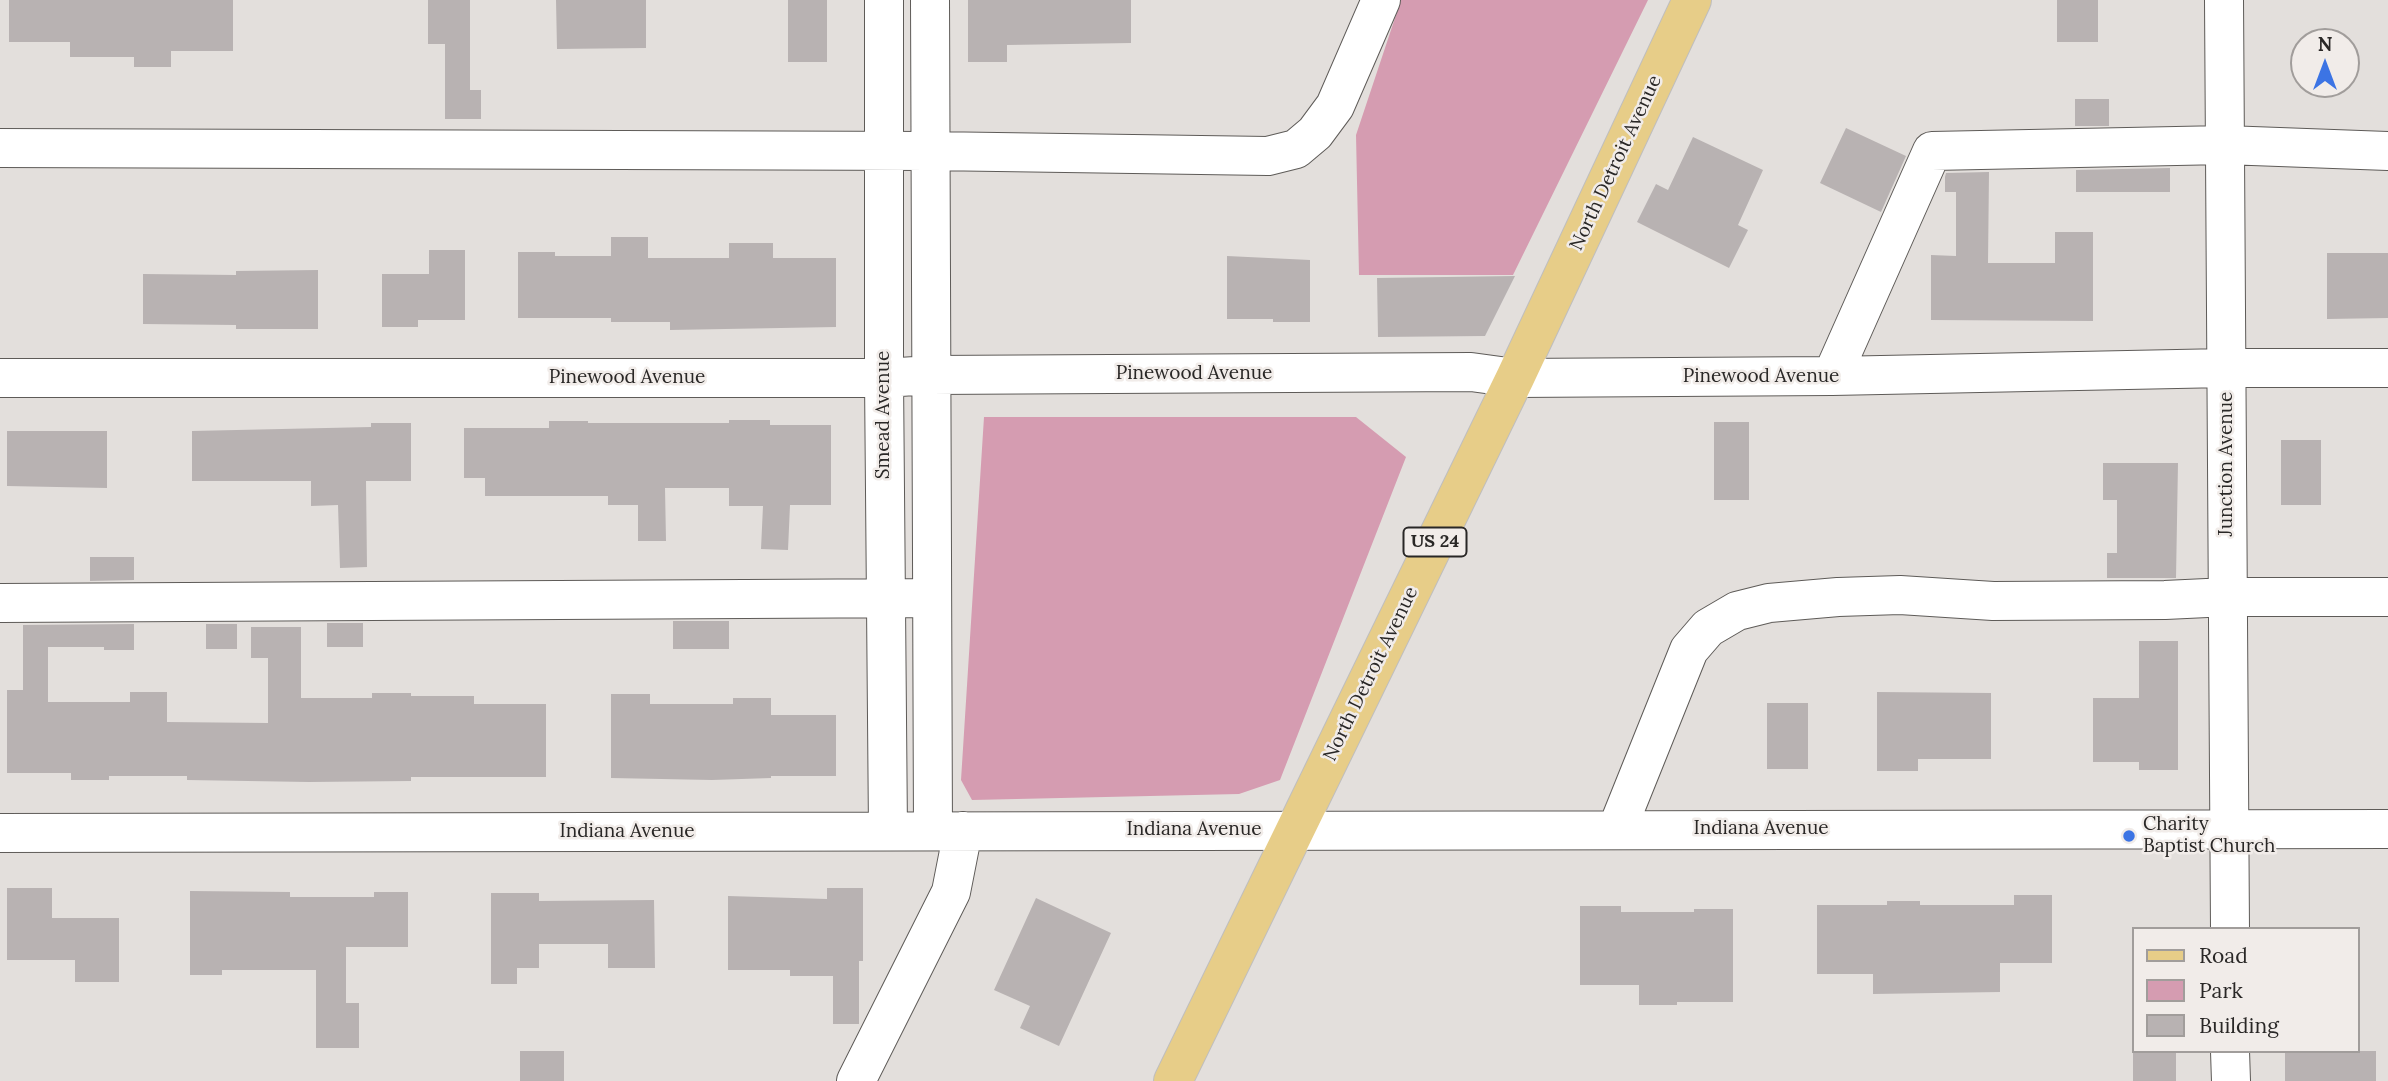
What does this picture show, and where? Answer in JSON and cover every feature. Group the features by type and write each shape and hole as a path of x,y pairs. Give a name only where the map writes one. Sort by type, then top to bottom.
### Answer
{"main road":[{"name":"North Detroit Avenue","path":"1173,1081 1514,378 1692,0"}],"street":[{"name":"Smead Avenue","path":"884,0 888,831"},
{"path":"856,1081 951,892 932,598 930,0"},
{"path":"0,148 930,151 1268,156 1296,149 1315,133 1335,106 1381,0"},
{"name":"Junction Avenue","path":"2224,0 2230,927"},
{"path":"1832,376 1932,151 2225,145 2388,150"},
{"name":"Pinewood Avenue","path":"0,377 884,379 931,375 1471,372 1514,378 2388,368"},
{"path":"1617,829 1689,650 1708,628 1737,611 1769,603 1888,595 1993,601 2388,597"},
{"path":"0,603 932,598"},
{"name":"Indiana Avenue","path":"0,833 2388,828"},
{"path":"2230,1053 2231,1081"}],"green space":[{"path":"1401,0 1648,0 1513,275 1359,275 1356,135"},
{"path":"984,417 1356,417 1406,457 1280,780 1239,794 972,800 961,780"}],"building":[{"path":"9,0 233,0 233,51 171,51 171,67 134,67 134,57 70,57 70,42 9,42"},
{"path":"428,0 470,0 470,90 481,90 481,119 445,119 445,44 428,44"},
{"path":"556,0 646,0 646,48 557,49"},
{"path":"788,0 827,0 827,62 788,62"},
{"path":"968,0 1131,0 1131,43 1007,45 1007,62 968,62"},
{"path":"2057,0 2098,0 2098,42 2057,42"},
{"path":"2075,99 2109,99 2109,126 2075,126"},
{"path":"1846,128 1906,156 1881,212 1820,183"},
{"path":"1693,137 1763,170 1738,225 1748,230 1729,268 1637,222 1656,184 1668,190"},
{"path":"2170,168 2170,192 2076,192 2076,170"},
{"path":"1989,172 1988,263 2055,263 2055,232 2093,232 2093,321 1931,320 1931,255 1956,256 1956,192 1945,192 1946,173"},
{"path":"611,237 648,237 648,258 729,258 729,243 773,243 773,258 836,258 836,327 670,330 670,322 611,322 611,318 518,318 518,252 555,252 555,256 611,256"},
{"path":"429,250 465,250 465,320 418,320 418,327 382,327 382,274 429,274"},
{"path":"2327,253 2388,253 2388,318 2327,319"},
{"path":"1227,256 1310,260 1310,322 1227,319"},
{"path":"318,270 318,329 236,329 236,325 143,324 143,274 236,275 236,271"},
{"path":"1515,276 1485,336 1378,337 1377,278"},
{"path":"729,420 770,420 770,425 831,425 831,505 790,505 788,550 761,549 763,506 729,506 729,488 665,488 666,541 638,541 638,505 608,505 608,496 485,496 485,478 464,478 464,428 549,428 549,421 729,423"},
{"path":"1714,422 1749,422 1749,500 1714,500"},
{"path":"371,423 411,423 411,481 366,481 367,567 340,568 338,505 311,506 311,481 192,481 192,431 371,427"},
{"path":"7,431 107,431 107,488 7,486"},
{"path":"2281,440 2321,440 2321,505 2281,505"},
{"path":"2103,463 2178,463 2176,578 2107,578 2107,553 2117,553 2117,500 2103,500"},
{"path":"90,557 134,557 134,580 90,581"},
{"path":"673,621 729,621 729,649 673,649"},
{"path":"327,623 363,623 363,647 327,647"},
{"path":"134,624 134,650 48,647 48,702 130,702 130,692 167,692 167,722 268,723 268,658 251,658 251,627 301,627 301,698 372,698 372,693 411,693 411,696 474,696 474,704 546,704 546,777 411,777 411,781 309,782 187,780 187,776 109,776 109,780 71,780 71,773 7,773 7,690 23,690 23,625"},
{"path":"206,624 237,624 237,649 206,649"},
{"path":"2139,641 2178,641 2178,770 2139,770 2139,762 2093,762 2093,698 2139,698"},
{"path":"1877,692 1991,693 1991,759 1918,759 1918,771 1877,771"},
{"path":"611,694 650,694 650,704 733,704 733,698 771,698 771,715 836,715 836,776 712,780 611,778"},
{"path":"1767,703 1808,703 1808,769 1767,769"},
{"path":"7,888 52,888 52,918 119,918 119,982 75,982 75,960 7,960"},
{"path":"827,888 863,888 863,961 859,961 859,1024 833,1024 833,976 790,976 790,970 728,970 728,896 827,899"},
{"path":"190,891 290,892 290,897 374,897 374,892 408,892 408,947 346,947 346,1003 359,1003 359,1048 316,1048 316,970 222,970 222,975 190,975"},
{"path":"491,893 539,893 539,901 654,900 655,968 608,968 608,944 539,944 539,968 517,968 517,984 491,984"},
{"path":"2014,895 2052,895 2052,963 2000,963 2000,992 1873,994 1873,974 1817,974 1817,905 1887,905 1887,901 1920,901 1920,905 2014,905"},
{"path":"1036,898 1111,933 1059,1046 1020,1028 1030,1006 994,990"},
{"path":"1580,906 1621,906 1621,912 1733,909 1733,1002 1639,1005 1639,985 1580,985"},
{"path":"520,1051 564,1051 564,1081 520,1081"},
{"path":"2376,1051 2376,1081 2285,1081 2285,1053"},
{"path":"2133,1053 2176,1053 2176,1081 2133,1081"}],"place":[{"name":"Charity Baptist Church","path":"2129,836"}]}
